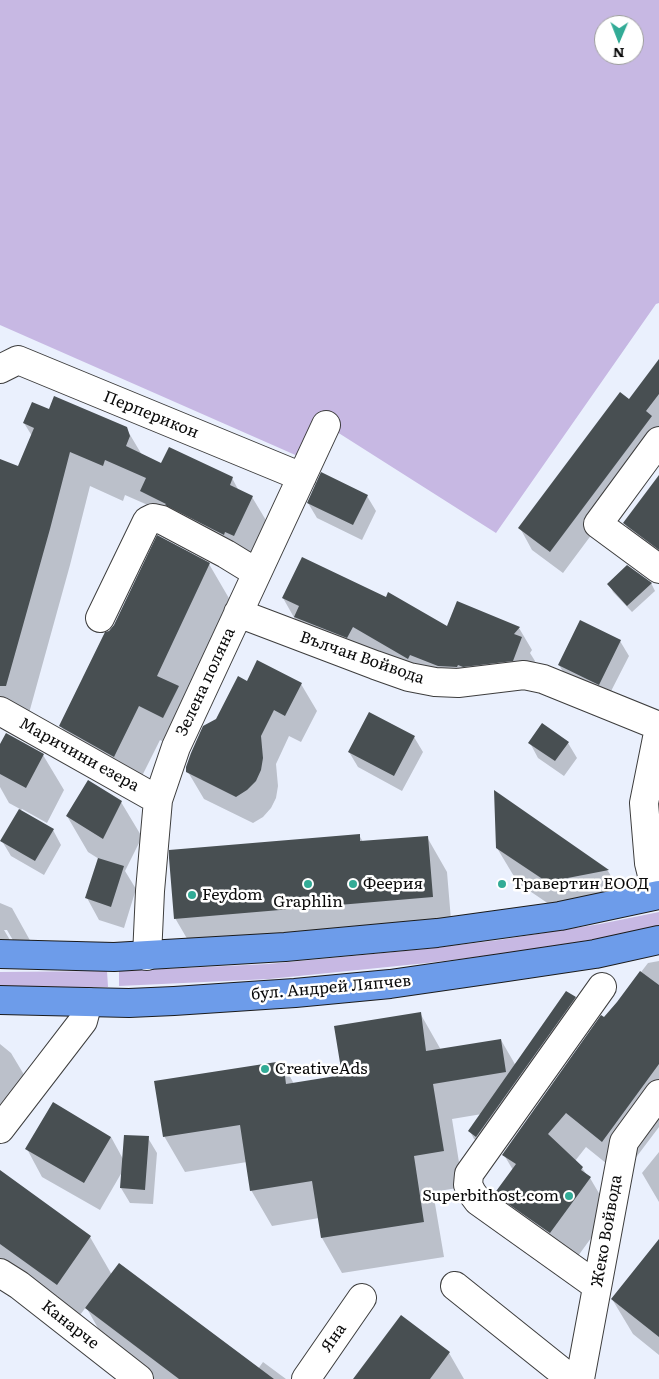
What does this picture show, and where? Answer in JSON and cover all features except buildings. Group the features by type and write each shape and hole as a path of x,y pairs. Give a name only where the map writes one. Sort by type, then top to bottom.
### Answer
{"main road":[{"path":"0,954 114,957 285,947 437,933 560,916 658,895"},
{"name":"бул. Андрей Ляпчев","path":"0,1000 128,1003 295,993 390,984 501,968 595,954 659,940"}],"street":[{"name":"Перперикон","path":"0,369 18,360 302,477"},
{"name":"Зелена поляна","path":"147,956 150,891 158,800 176,747 326,425"},
{"path":"659,441 598,524 659,569"},
{"path":"100,618 147,521 153,518 162,520 257,573"},
{"name":"Вълчан Войвода","path":"238,613 409,677 435,682 458,683 524,675 543,678 659,727"},
{"name":"Маричини езера","path":"0,711 158,800"},
{"path":"658,895 649,863 644,803 659,727"},
{"path":"597,1286 478,1202 468,1185 469,1174 602,987"},
{"path":"0,1129 83,1022 88,1002"},
{"name":"Жеко Войвода","path":"580,1379 624,1142 659,1094"},
{"name":"Канарче","path":"0,1273 19,1285 139,1379"},
{"path":"455,1286 571,1379"},
{"name":"Яна","path":"306,1379 362,1298"}],"shaded area":[{"path":"0,0 659,0 659,303 656,304 496,533 326,425 309,461 0,325"},
{"path":"659,912 659,926 603,938 501,954 269,979 119,986 119,971 268,964 425,949 499,940 600,924"},
{"path":"107,971 108,987 0,987 0,972"}],"place":[{"name":"Graphlin","path":"308,884"},
{"name":"Феерия","path":"353,884"},
{"name":"Травертин ЕООД","path":"502,884"},
{"name":"Feydom","path":"192,895"},
{"name":"CreativeAds","path":"265,1069"},
{"name":"Superbithost.com","path":"569,1196"}]}
